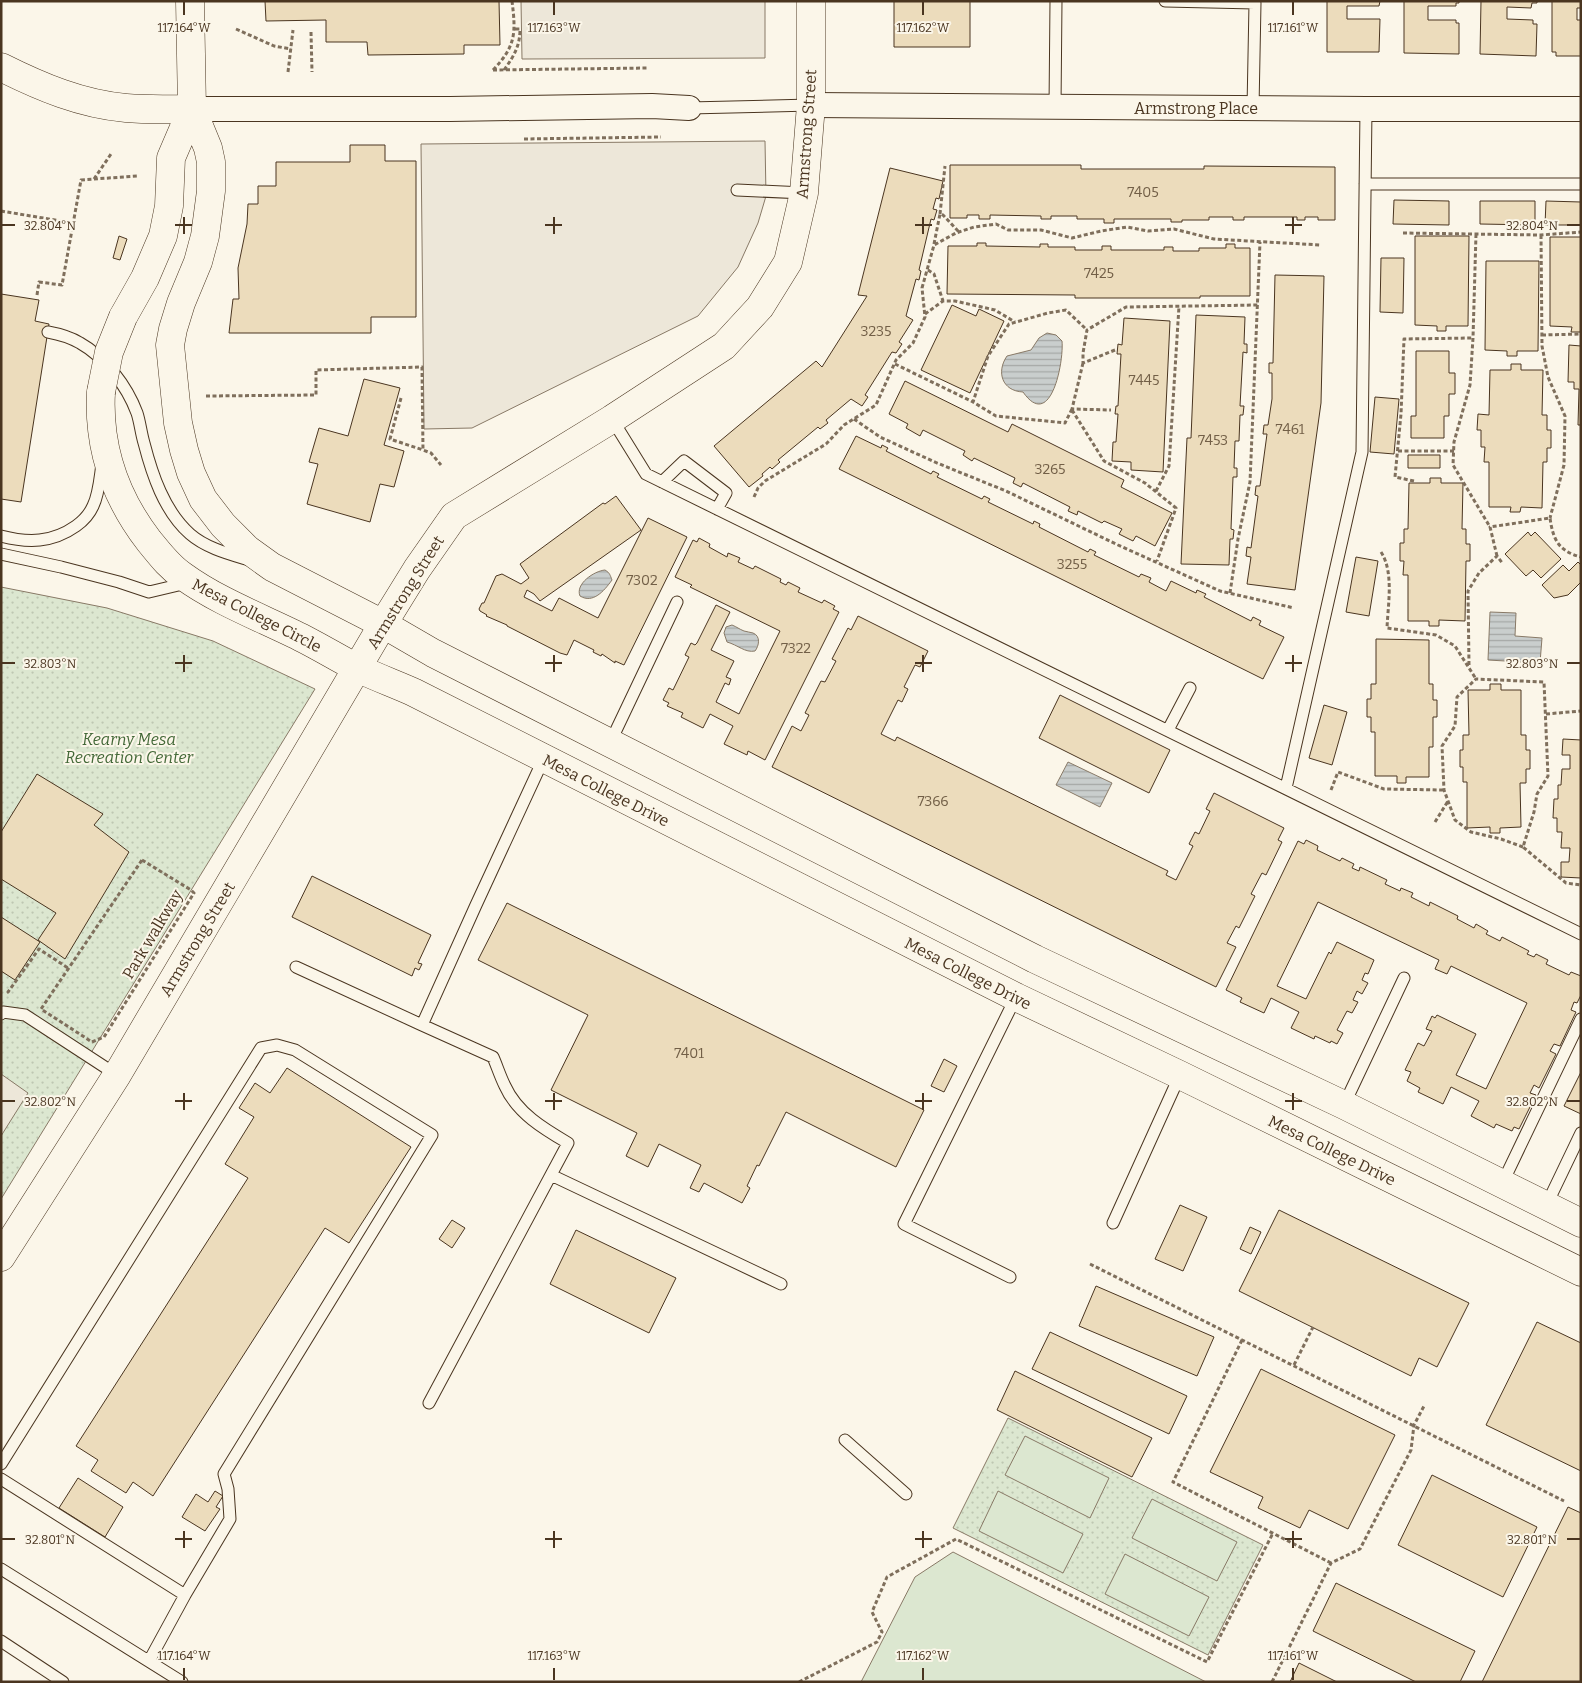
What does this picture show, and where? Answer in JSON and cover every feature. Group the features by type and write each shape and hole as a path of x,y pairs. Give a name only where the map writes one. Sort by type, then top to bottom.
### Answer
{"street":[{"name":"Mesa College Circle","path":"190,1 192,109 208,148 211,162 211,191 205,236 198,262 181,303 171,338 178,423 191,473 203,499 223,526 247,549 272,567 383,624"},
{"name":"Armstrong Street","path":"1,1257 117,1075 383,624 417,569 454,516 612,420 724,346 760,307 788,262 804,193 811,105 811,1"},
{"path":"1,67 40,86 90,102 125,108 450,109 652,106 688,108"},
{"name":"Armstrong Place","path":"811,105 1581,109"},
{"name":"Mesa College Circle","path":"192,109 172,158 168,206 163,236 145,278 123,318 107,358 101,392 101,422 105,450 117,487 128,510 141,530 170,565 192,582 221,599 307,640 358,668"},
{"path":"383,624 433,653 1036,959 1344,1105 1581,1223"},
{"name":"Mesa College Drive","path":"358,668 413,692 1016,997 1180,1075 1581,1272"},
{"path":"1016,997 1036,959"}],"lane":[{"path":"1055,107 1056,1"},
{"path":"1165,1 1255,3 1253,108"},
{"path":"688,108 811,105"},
{"path":"1286,788 1362,452 1366,109"},
{"path":"1365,184 1581,184"},
{"path":"737,190 804,193"},
{"path":"48,332 79,342 102,360 119,381 137,414 149,460 159,488 170,509 189,533 224,553 272,567"},
{"path":"612,420 646,474 1581,934"},
{"path":"1,536 17,540 40,541 66,533 80,523 90,513 94,504 105,450"},
{"path":"662,482 684,461 726,494 717,509"},
{"path":"1,554 119,582 149,592 192,582"},
{"path":"610,743 677,602"},
{"path":"1168,730 1190,688"},
{"path":"422,1025 544,758"},
{"path":"296,967 492,1057 505,1087 519,1108 546,1130 568,1143 429,1403"},
{"path":"1344,1105 1404,978"},
{"path":"1010,1277 904,1224 1016,997"},
{"path":"1,1014 3,1012 25,1015 117,1075"},
{"path":"1502,1184 1581,1019"},
{"path":"1,1464 261,1048 277,1045 295,1050 432,1135 224,1474 228,1488 230,1519 149,1661"},
{"path":"1113,1223 1180,1075"},
{"path":"1546,1206 1581,1133"},
{"path":"551,1175 781,1284"},
{"path":"845,1440 906,1494"},
{"path":"1,1479 185,1595"},
{"path":"1,1569 182,1682"},
{"path":"1,1641 63,1682"}],"path":[{"path":"512,1 515,23 510,48 492,70 647,68"},
{"path":"236,29 274,46 291,48"},
{"path":"504,70 515,55 520,41 520,29 514,29"},
{"path":"288,72 293,30"},
{"path":"311,32 312,72"},
{"path":"524,139 661,137"},
{"path":"94,180 111,154"},
{"path":"754,497 758,488 766,481 826,444 844,425 876,405 895,364 913,343 925,318 922,288 928,270 940,214 945,166"},
{"path":"37,295 39,282 62,285 81,180 137,176"},
{"path":"1,212 74,223"},
{"path":"940,214 959,232"},
{"path":"934,245 959,232 974,227 996,224 1008,230 1041,230 1072,238 1127,227 1148,231 1174,229 1214,239 1320,245"},
{"path":"1404,233 1541,235 1581,232"},
{"path":"1476,234 1470,385 1454,442 1453,466 1490,527 1497,556 1503,564"},
{"path":"1541,235 1542,346 1548,378 1565,416 1564,465 1550,518 1552,533 1559,547 1575,556 1581,557"},
{"path":"1230,593 1238,540 1250,482 1260,242"},
{"path":"928,270 934,274 943,301"},
{"path":"924,314 943,301 955,301 995,310 1016,322"},
{"path":"895,364 973,402 996,416 1065,422 1072,409 1083,363 1087,330 1126,307 1258,305"},
{"path":"1156,491 1169,466 1179,306"},
{"path":"973,402 988,356 1009,324 1066,310 1087,330"},
{"path":"1542,335 1581,334"},
{"path":"1414,481 1395,477 1404,339 1473,338"},
{"path":"1083,363 1115,350"},
{"path":"206,396 316,395 316,370 422,367 423,450"},
{"path":"401,398 390,439 431,453 442,465"},
{"path":"1072,409 1104,461 1145,482 1176,508 1157,561"},
{"path":"1072,409 1111,410"},
{"path":"854,419 880,438 1006,491 1118,545 1220,591 1294,608"},
{"path":"1398,451 1454,452"},
{"path":"1490,527 1550,518"},
{"path":"1381,552 1386,560 1389,586 1387,628 1436,635 1455,646 1476,679"},
{"path":"1469,667 1468,591 1479,573 1497,556"},
{"path":"1523,847 1534,812 1537,794 1548,776 1544,682 1476,679 1458,697 1454,726 1442,746 1444,790 1455,820 1471,832 1501,839 1523,847 1566,883 1581,884"},
{"path":"1546,714 1581,711"},
{"path":"1324,807 1338,772 1384,789 1444,790"},
{"path":"1435,822 1448,801"},
{"name":"Park walkway","path":"142,860 194,893 104,1037 92,1042 40,1008 68,968 142,860"},
{"path":"16,996 8,992 39,949 68,968"},
{"path":"1090,1264 1564,1501"},
{"path":"1294,1366 1312,1327"},
{"path":"1242,1340 1173,1482 1331,1563"},
{"path":"1272,1682 1331,1563 1360,1549 1411,1450 1414,1426 1424,1406"},
{"path":"799,1682 877,1642 882,1632 872,1612 887,1577 956,1539 1207,1662 1273,1533"}],"green space":[{"name":"Kearny Mesa Recreation Center","path":"1,587 107,608 213,641 315,689 1,1199"},
{"path":"1008,1418 1263,1545 1208,1655 953,1528"},
{"path":"1025,1436 1109,1478 1090,1518 1005,1475"},
{"path":"998,1491 1083,1534 1063,1573 979,1531"},
{"path":"1152,1499 1237,1542 1217,1581 1132,1538"},
{"path":"953,1552 1206,1682 861,1682 915,1577"},
{"path":"1125,1554 1209,1597 1189,1636 1105,1594"}],"shaded area":[{"path":"521,1 765,1 765,58 522,59"},
{"path":"765,141 766,196 758,223 738,267 698,316 472,428 424,429 421,144"},
{"path":"1047,333 1056,335 1062,341 1061,363 1054,389 1048,399 1041,404 1033,402 1023,392 1010,388 1003,380 1002,368 1007,356 1031,350 1039,338"},
{"path":"605,570 609,573 612,580 605,588 594,597 585,598 580,596 580,587 586,579"},
{"path":"1490,612 1516,613 1515,636 1542,638 1540,663 1488,660"},
{"path":"732,625 756,634 758,646 755,651 745,650 727,642 724,633 726,627"},
{"path":"1068,762 1112,783 1100,807 1056,785"},
{"path":"1,1074 28,1093 1,1136"}],"building":[{"path":"265,1 499,1 500,45 464,45 464,54 368,55 367,42 326,42 326,20 266,21"},
{"path":"894,1 970,1 970,47 894,47"},
{"path":"1327,1 1380,1 1379,6 1347,6 1347,19 1380,19 1379,52 1327,52"},
{"path":"1404,1 1459,1 1459,3 1456,3 1456,6 1428,6 1428,20 1456,20 1456,23 1459,23 1459,54 1404,53"},
{"path":"1481,1 1537,1 1537,3 1532,3 1531,8 1507,7 1507,19 1533,20 1533,24 1537,24 1536,56 1480,54"},
{"path":"1552,1 1581,1 1581,8 1577,8 1577,20 1581,20 1581,56 1556,56 1556,52 1552,52"},
{"path":"350,145 385,145 385,161 416,161 416,317 371,317 371,333 229,333 233,299 239,299 238,268 247,224 248,204 258,204 258,186 276,186 276,162 350,162"},
{"path":"950,165 1081,165 1081,169 1204,169 1204,166 1335,167 1335,220 1318,220 1318,217 1305,217 1305,220 1297,220 1297,217 1244,217 1244,220 1233,220 1233,217 1209,217 1209,220 1182,220 1182,222 1171,222 1171,219 1114,219 1114,223 1104,223 1104,219 1077,219 1077,216 1051,216 1051,219 1041,219 1041,216 990,215 990,219 979,219 979,215 967,215 967,218 950,218"},
{"path":"890,168 943,181 939,199 936,198 933,209 937,210 934,220 931,219 919,270 921,271 919,280 916,279 906,316 913,320 899,342 902,344 896,353 892,352 865,395 868,397 862,406 851,399 826,420 828,423 820,429 818,427 778,460 780,462 772,469 770,467 762,474 763,476 749,487 714,446 816,361 822,367 867,296 858,295"},
{"path":"1394,200 1449,201 1449,225 1393,224"},
{"path":"1480,201 1535,201 1535,225 1480,224"},
{"path":"1546,201 1581,202 1581,225 1545,225"},
{"path":"119,236 127,239 120,260 113,258"},
{"path":"1415,236 1469,236 1468,326 1446,326 1446,331 1437,331 1437,326 1415,325"},
{"path":"1550,237 1581,237 1581,332 1571,332 1572,327 1550,326"},
{"path":"977,243 986,243 986,246 1040,247 1040,244 1048,244 1048,247 1075,247 1075,250 1102,250 1102,246 1111,246 1111,250 1164,250 1164,247 1173,247 1173,251 1199,251 1199,248 1226,248 1226,244 1235,244 1235,248 1250,248 1250,296 1075,298 1075,295 947,294 948,246 977,246"},
{"path":"1381,258 1404,258 1403,313 1380,312"},
{"path":"1486,261 1539,261 1538,351 1517,351 1517,356 1507,356 1507,351 1485,350"},
{"path":"1275,275 1324,276 1321,403 1295,590 1247,584 1251,557 1246,556 1247,547 1251,548 1258,496 1255,495 1256,486 1260,486 1267,434 1263,434 1264,425 1268,425 1272,399 1272,373 1269,373 1269,363 1273,363"},
{"path":"1,294 39,300 35,321 49,324 21,502 1,499"},
{"path":"952,305 976,316 979,309 1004,321 970,393 921,370"},
{"path":"1196,315 1245,317 1244,344 1247,344 1247,353 1243,352 1240,406 1244,406 1243,415 1240,415 1239,441 1235,441 1234,468 1237,468 1237,477 1233,477 1231,529 1234,530 1233,539 1230,539 1229,565 1181,564 1187,438 1191,438"},
{"path":"1124,318 1170,321 1163,472 1131,470 1131,462 1112,461 1113,442 1116,442 1118,414 1115,414 1116,406 1118,406 1121,354 1117,354 1118,344 1122,345"},
{"path":"1569,345 1581,346 1581,425 1578,425 1579,389 1574,389 1574,382 1568,382"},
{"path":"1416,351 1449,351 1449,373 1455,373 1455,394 1449,394 1449,416 1444,416 1444,438 1411,438 1411,416 1416,416"},
{"path":"1511,364 1521,364 1521,370 1543,370 1542,415 1547,415 1547,430 1551,430 1551,448 1547,448 1547,462 1543,462 1542,508 1521,507 1520,512 1510,512 1511,507 1489,507 1489,462 1484,462 1485,447 1481,447 1481,430 1477,430 1478,414 1489,415 1490,370 1511,370"},
{"path":"364,379 400,388 384,445 404,451 394,487 380,484 370,522 307,504 318,464 309,462 319,428 348,436"},
{"path":"905,381 1008,432 1012,424 1124,480 1121,487 1172,513 1155,546 1136,536 1133,541 1119,534 1122,529 1104,521 1102,523 1078,511 1077,515 1068,511 1070,507 1023,483 1021,487 1013,483 1015,478 974,458 972,461 963,455 965,451 923,430 920,436 906,428 908,424 889,414"},
{"path":"1375,397 1399,399 1394,454 1370,452"},
{"path":"856,436 881,448 882,445 888,448 886,451 931,474 933,471 939,474 937,477 982,499 984,496 990,499 988,502 1033,524 1034,521 1040,524 1039,527 1088,552 1090,549 1096,552 1094,555 1139,577 1141,574 1151,578 1149,582 1166,591 1171,581 1196,593 1197,590 1206,594 1204,597 1251,621 1253,617 1261,621 1259,625 1284,637 1263,679 839,469"},
{"path":"1408,455 1440,455 1440,468 1408,468"},
{"path":"1430,478 1441,478 1441,483 1463,483 1462,529 1466,529 1466,544 1470,544 1470,561 1466,561 1465,621 1439,620 1439,626 1429,626 1429,621 1408,621 1408,575 1403,575 1404,561 1400,561 1400,543 1404,543 1404,529 1408,529 1409,483 1430,483"},
{"path":"616,496 641,530 540,601 527,590 524,597 552,611 559,598 598,618 648,518 687,537 624,665 615,661 615,663 602,654 601,656 593,652 594,650 574,640 567,655 560,653 486,616 480,611 479,609 482,603 484,603 496,576 502,574 521,584 529,578 520,564 603,503 605,504"},
{"path":"1528,532 1531,536 1535,532 1561,559 1541,578 1533,570 1526,576 1505,554"},
{"path":"699,538 710,544 709,547 727,557 728,553 740,558 738,562 753,569 755,566 781,579 780,582 786,585 788,582 800,588 798,592 822,603 824,600 835,606 833,609 839,612 765,760 748,751 747,755 724,744 733,726 710,714 703,728 681,717 683,713 667,706 669,703 663,700 669,688 673,690 689,657 685,655 691,643 695,645 697,643 716,605 730,612 711,650 734,661 726,677 731,679 729,685 725,683 716,702 739,714 780,631 690,587 692,585 675,577 693,540 697,542"},
{"path":"1356,557 1378,561 1369,616 1346,612"},
{"path":"1578,562 1581,565 1581,584 1568,595 1554,598 1542,585 1563,565 1569,571"},
{"path":"858,616 928,651 920,667 915,665 904,687 908,689 902,702 898,700 881,734 895,741 897,737 1168,871 1166,875 1176,880 1193,846 1189,844 1195,832 1199,834 1210,811 1206,809 1214,793 1284,828 1278,840 1282,842 1266,875 1262,873 1251,894 1255,896 1239,928 1236,926 1227,943 1236,947 1216,987 772,767 792,726 801,731 809,715 805,713 821,681 825,682 836,661 832,659 848,628 851,630"},
{"path":"1376,639 1429,640 1429,684 1433,684 1433,700 1437,700 1437,717 1433,717 1433,747 1429,747 1429,777 1406,777 1406,783 1397,783 1397,776 1375,776 1375,732 1371,732 1371,717 1367,717 1367,699 1371,699 1371,684 1376,684"},
{"path":"1490,684 1501,684 1501,690 1521,690 1521,735 1526,735 1526,750 1530,750 1530,769 1526,769 1526,783 1520,783 1521,827 1500,828 1500,833 1490,833 1490,827 1467,828 1467,782 1463,782 1463,767 1460,767 1460,750 1463,750 1463,735 1469,735 1468,690 1490,690"},
{"path":"1060,695 1170,750 1149,793 1039,738"},
{"path":"1324,705 1347,712 1332,765 1309,758"},
{"path":"1563,739 1581,740 1581,878 1561,877 1561,862 1569,862 1570,848 1561,848 1562,832 1557,832 1557,818 1553,818 1554,799 1558,799 1558,785 1561,785 1562,769 1570,769 1570,755 1562,755"},
{"path":"37,774 103,814 94,825 129,852 65,959 38,940 56,913 1,879 1,832"},
{"path":"1306,840 1318,846 1317,850 1340,861 1342,858 1354,864 1352,868 1359,871 1360,867 1387,880 1385,884 1400,891 1401,888 1413,893 1411,897 1429,906 1430,902 1458,916 1457,919 1474,928 1476,924 1488,931 1486,934 1500,941 1502,937 1529,951 1527,954 1534,957 1536,954 1548,960 1546,964 1569,975 1571,972 1581,976 1581,995 1577,1003 1574,1002 1571,1010 1576,1012 1560,1046 1554,1044 1550,1051 1556,1054 1539,1088 1534,1085 1530,1093 1536,1095 1519,1129 1514,1127 1512,1131 1496,1124 1494,1128 1471,1116 1479,1101 1451,1087 1443,1104 1418,1092 1420,1088 1407,1081 1411,1072 1405,1070 1418,1043 1424,1046 1432,1031 1426,1029 1432,1016 1435,1018 1437,1015 1476,1034 1456,1075 1486,1089 1527,1003 1451,966 1447,974 1435,969 1439,960 1318,902 1277,986 1306,999 1329,952 1331,954 1337,942 1374,960 1368,974 1365,973 1362,980 1368,983 1362,994 1357,991 1353,1000 1358,1002 1352,1013 1347,1011 1337,1030 1343,1033 1337,1044 1315,1036 1314,1039 1291,1028 1299,1012 1271,998 1264,1013 1240,1002 1242,998 1226,990 1298,841 1304,844"},
{"path":"312,876 431,935 418,963 422,964 419,970 415,968 412,976 292,917"},
{"path":"507,903 924,1110 896,1167 786,1112 759,1166 757,1165 747,1186 750,1188 742,1203 704,1183 699,1192 690,1188 701,1165 659,1144 648,1167 626,1156 637,1133 551,1090 588,1015 478,960"},
{"path":"1,917 40,942 15,980 1,971"},
{"path":"944,1059 957,1066 944,1092 931,1086"},
{"path":"287,1068 411,1147 349,1243 325,1228 153,1496 133,1482 126,1493 91,1471 98,1460 76,1446 248,1178 225,1164 254,1117 239,1108 255,1083 270,1093"},
{"path":"1581,1072 1581,1114 1564,1106"},
{"path":"1180,1205 1207,1217 1183,1271 1155,1259"},
{"path":"1279,1210 1469,1303 1437,1367 1419,1358 1411,1376 1239,1291"},
{"path":"452,1220 465,1228 452,1248 439,1239"},
{"path":"1250,1227 1261,1232 1251,1254 1240,1249"},
{"path":"576,1230 676,1278 649,1333 550,1284"},
{"path":"1096,1286 1214,1337 1197,1376 1079,1326"},
{"path":"1537,1322 1581,1343 1581,1471 1486,1425"},
{"path":"1050,1332 1187,1396 1169,1434 1032,1369"},
{"path":"1261,1369 1395,1435 1348,1529 1309,1510 1300,1528 1258,1508 1263,1497 1210,1472"},
{"path":"1015,1371 1152,1438 1132,1477 997,1410"},
{"path":"1432,1475 1537,1527 1503,1597 1398,1545"},
{"path":"78,1478 123,1507 105,1537 59,1508"},
{"path":"215,1491 223,1496 216,1507 220,1509 205,1531 182,1517 196,1494 208,1502"},
{"path":"1568,1507 1581,1513 1581,1682 1482,1682"},
{"path":"1336,1583 1475,1651 1460,1682 1416,1682 1313,1631"},
{"path":"1299,1663 1337,1682 1290,1682"}]}
